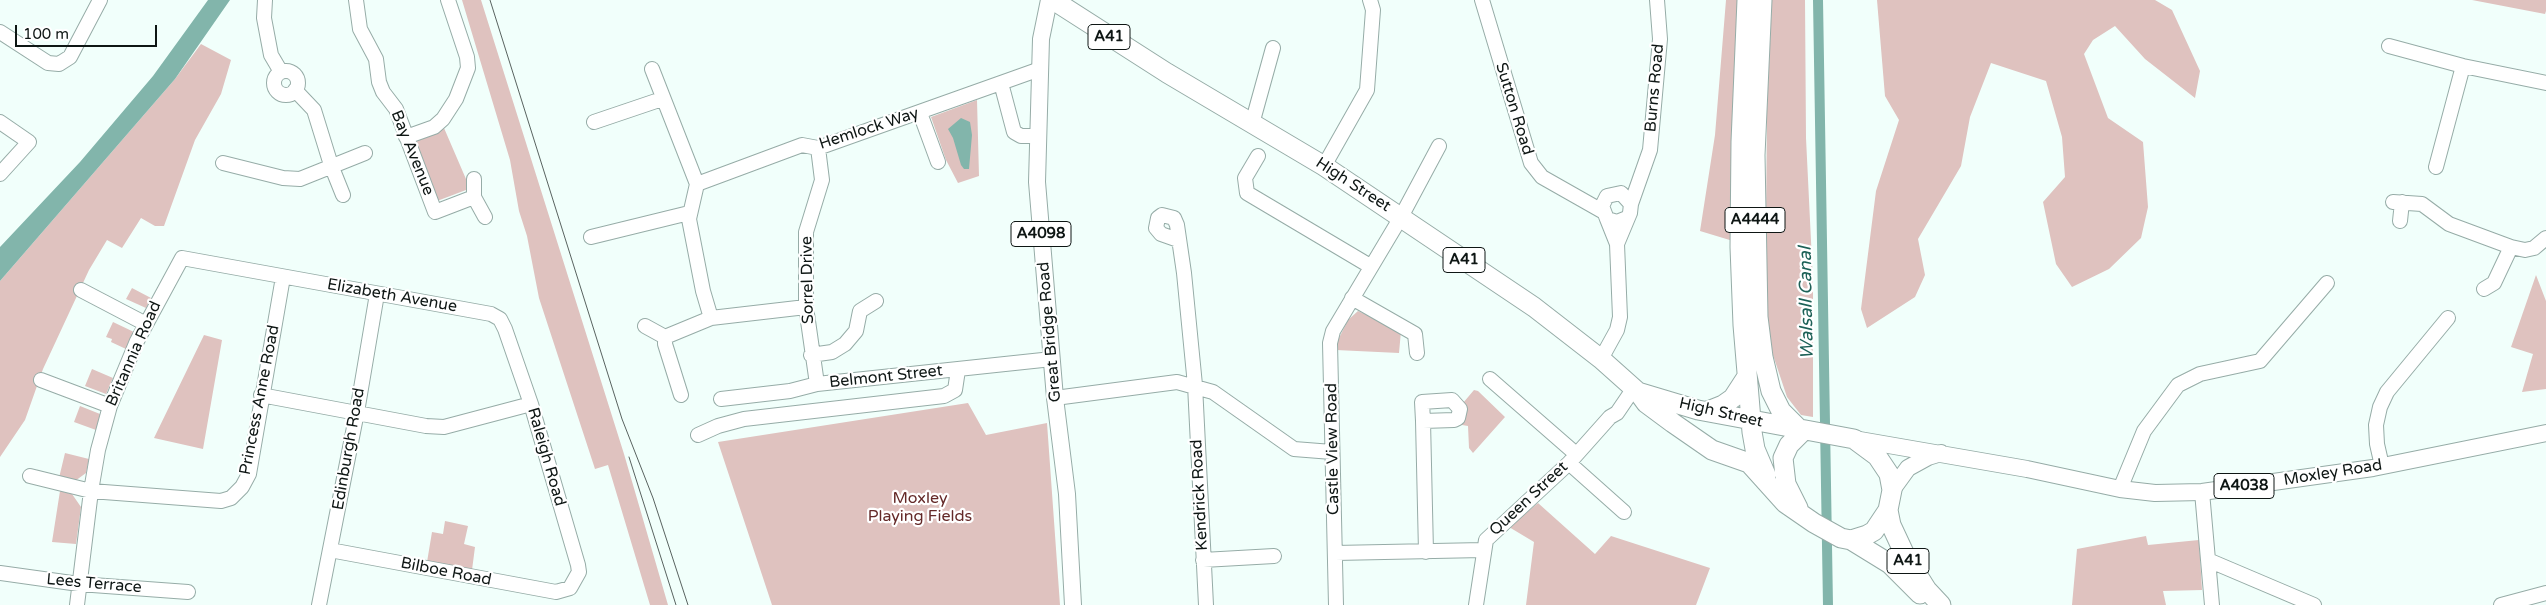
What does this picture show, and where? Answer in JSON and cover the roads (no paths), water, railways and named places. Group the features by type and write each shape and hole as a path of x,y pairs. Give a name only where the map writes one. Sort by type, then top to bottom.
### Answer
{"highway":[{"name":"High Street","path":"1053,0 1252,124 1324,166 1401,217 1534,307 1636,390 1646,403 1712,450 1749,463 1770,485"},
{"name":"A4444","path":"1747,0 1741,133 1740,237 1746,378 1755,449 1770,485"},
{"name":"A4444","path":"1762,0 1755,155 1758,317 1763,357 1772,391 1781,412 1806,431"},
{"path":"1692,436 1689,430 1690,419 1703,411 1723,406 1733,398 1746,378"},
{"name":"High Street","path":"1636,390 1703,411 1806,431"},
{"path":"1806,431 1789,445 1783,458 1783,468 1791,496 1809,520"},
{"name":"A41","path":"1806,431 1846,438 1878,456 1889,474 1892,490 1888,510 1874,531 1846,539"},
{"name":"A41","path":"1770,485 1785,503 1809,520 1890,564 1928,605"},
{"name":"A41","path":"1888,510 1891,525 1905,555 1927,590 1941,605"}],"main road":[{"name":"Great Bridge Road","path":"1049,0 1042,32 1037,182 1055,398 1067,494 1073,605"},
{"name":"Moxley Road","path":"1846,438 2027,468 2120,489 2155,493 2202,492 2382,466 2546,433"},
{"name":"Moxley Road","path":"1892,490 1908,468 1928,457 1941,454"}],"street":[{"path":"0,32 48,63 59,64 70,57 100,0"},
{"path":"265,0 264,18 271,55 281,72 275,80 277,90 286,94 295,90 314,110 343,196"},
{"name":"Bay Avenue","path":"356,0 360,28 376,59 379,82 383,92 396,109 435,212 474,197"},
{"path":"406,137 434,127 443,119 456,99 468,68 467,57 448,0"},
{"path":"1324,166 1367,90 1373,10 1370,0"},
{"name":"Sutton Road","path":"1482,0 1531,163 1542,177 1605,215"},
{"name":"Burns Road","path":"1631,204 1650,150 1660,39 1657,0"},
{"path":"2389,46 2463,66 2546,83"},
{"path":"1252,124 1272,48"},
{"path":"2436,167 2463,66"},
{"path":"652,69 662,100 698,184 689,213 703,291 710,318"},
{"name":"Hemlock Way","path":"698,184 802,145 818,148 1040,69"},
{"path":"1001,83 1014,132 1021,136 1038,136"},
{"path":"594,122 662,100"},
{"path":"920,113 938,162"},
{"path":"0,122 29,142 0,174"},
{"name":"Castle View Road","path":"1336,605 1330,343 1333,332 1370,266 1401,217 1439,146"},
{"name":"Sorrel Drive","path":"817,384 811,355 806,307 806,232 822,180 818,148"},
{"path":"223,163 283,178 300,179 365,153"},
{"path":"1258,156 1245,178 1247,193 1370,266"},
{"path":"1600,360 1617,330 1620,317 1617,244 1602,206 1612,194 1642,175"},
{"path":"474,179 474,197 485,217"},
{"path":"1612,194 1625,195 1631,204 1617,244"},
{"name":"Sutton Road","path":"1576,196 1612,194"},
{"path":"2400,221 2397,202 2422,204 2449,224 2511,247 2525,250 2534,248 2546,238"},
{"path":"597,230 689,213"},
{"path":"1605,215 1617,222 1627,218"},
{"name":"Kendrick Road","path":"1178,240 1184,273 1195,385 1206,605"},
{"path":"2484,289 2494,283 2511,247"},
{"name":"Britannia Road","path":"77,605 91,491 98,450 110,406 146,324 179,260 182,258 191,260"},
{"name":"Elizabeth Avenue","path":"191,260 491,314 500,319"},
{"name":"Princess Anne Road","path":"91,491 221,501 231,498 242,487 249,474 261,395 283,277"},
{"path":"2120,489 2144,431 2178,385 2200,374 2260,361 2327,283"},
{"path":"81,290 146,324"},
{"name":"Edinburgh Road","path":"319,605 357,412 377,294"},
{"path":"1352,298 1415,334 1417,353"},
{"path":"811,355 832,352 845,344 856,331 860,311 876,300"},
{"path":"665,337 710,318 806,307"},
{"path":"2382,466 2377,444 2376,425 2380,407 2387,392 2448,318"},
{"name":"Raleigh Road","path":"500,319 530,404 578,565 579,572 574,582 570,588 562,592"},
{"path":"645,326 665,337"},
{"path":"665,337 676,393"},
{"name":"Belmont Street","path":"721,399 790,391 817,384 1052,359"},
{"path":"698,435 718,426 744,419 944,396 955,390 958,370"},
{"name":"Queen Street","path":"1490,379 1572,459"},
{"path":"41,380 110,406"},
{"path":"1055,398 1177,382 1195,385 1213,392 1294,449 1332,452"},
{"name":"Queen Street","path":"1476,605 1486,540 1572,459 1604,423 1617,413 1636,390"},
{"path":"261,395 426,426 444,427 530,404"},
{"path":"1423,421 1426,552"},
{"path":"1572,459 1624,512"},
{"path":"30,476 91,491"},
{"path":"2202,492 2212,605"},
{"name":"Bilboe Road","path":"330,550 454,574 562,592"},
{"path":"1334,553 1484,550"},
{"path":"1204,560 1274,556"},
{"path":"2208,560 2314,605"},
{"name":"Lees Terrace","path":"0,573 79,584 188,592"},
{"path":"2501,605 2546,593"}],"waterway":[{"name":"Walsall Canal","path":"1818,0 1828,605"}],"tram line":[{"path":"490,0 622,419 653,498 688,605"},
{"path":"629,457 676,605"}],"park label":[{"name":"Moxley Playing Fields","path":"920,508"}]}
